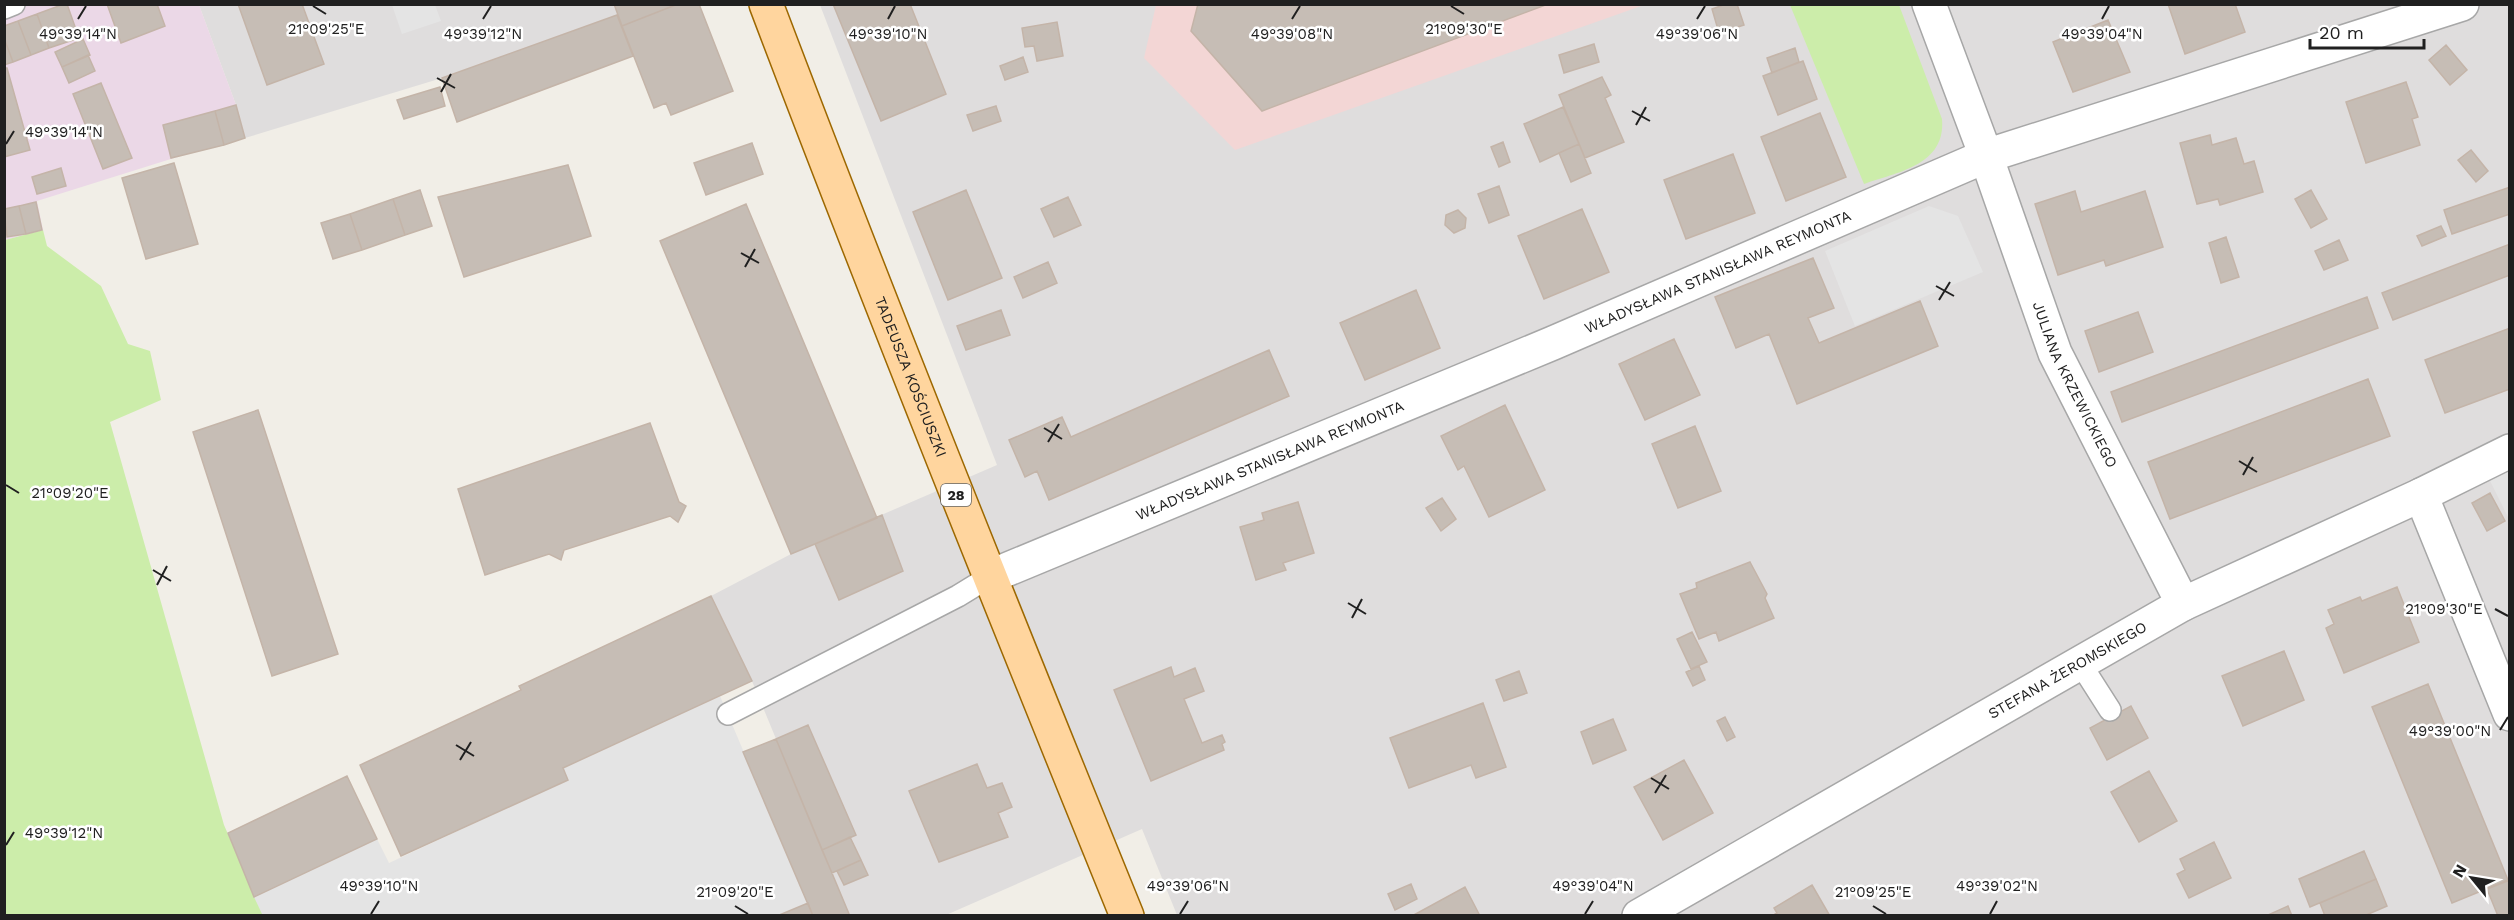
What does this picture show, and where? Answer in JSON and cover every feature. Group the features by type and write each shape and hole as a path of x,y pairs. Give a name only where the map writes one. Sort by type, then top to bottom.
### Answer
{"main road":[{"name":"TADEUSZA KOŚCIUSZKI","path":"766,4 836,190 989,577 1127,915"}],"street":[{"name":"JULIANA KRZEWICKIEGO","path":"1929,4 1986,156 2055,352 2183,604"},
{"name":"WŁADYSŁAWA STANISŁAWA REYMONTA","path":"989,577 1553,343 1986,156 2462,4"},
{"name":"STEFANA ŻEROMSKIEGO","path":"1639,915 2183,604 2510,452"},
{"path":"2421,495 2510,714"}],"lane":[{"path":"4,8 14,4"},
{"path":"728,714 958,596 989,577"},
{"path":"2080,663 2110,710"}],"shaded area":[{"path":"5,5 199,5 236,105 245,138 37,201 43,230 5,240"},
{"path":"199,5 678,5 622,26 617,15 442,78 245,138 236,105"},
{"path":"392,5 435,5 441,21 402,34"},
{"path":"820,5 2509,5 2509,915 1177,915 1142,829 946,915 849,915 752,681 711,596 791,554 997,465"},
{"path":"1156,5 1644,5 1235,150 1144,58"},
{"path":"1929,206 1958,216 1983,272 1855,326 1825,251"},
{"path":"2509,451 2509,519 2482,465"},
{"path":"720,696 808,903 777,916 263,916 254,897 377,839 389,863 567,780 563,768"}],"green space":[{"path":"1790,5 1899,5 1942,119 1941,135 1936,147 1928,157 1905,170 1864,184"},
{"path":"43,230 47,246 101,286 128,344 150,351 161,400 110,422 224,825 263,915 5,916 5,240"}],"building":[{"path":"67,4 79,38 49,48 37,14"},
{"path":"107,4 157,4 165,26 121,43"},
{"path":"238,4 302,4 324,64 267,85"},
{"path":"614,4 678,4 622,26"},
{"path":"678,4 699,4 733,91 671,115 666,103 654,108 622,26"},
{"path":"833,4 910,4 946,94 881,121"},
{"path":"1198,4 1548,4 1262,111 1191,31"},
{"path":"1726,4 1737,4 1744,25 1719,33 1712,9"},
{"path":"2168,4 2235,4 2245,32 2185,54"},
{"path":"37,14 49,48 31,55 18,21"},
{"path":"617,15 633,56 457,122 442,78"},
{"path":"2108,20 2130,72 2073,92 2053,42"},
{"path":"18,21 31,55 13,62 4,38 4,26"},
{"path":"1057,22 1063,56 1037,61 1034,46 1025,47 1022,28"},
{"path":"4,38 13,62 4,65"},
{"path":"83,39 90,55 62,67 55,52"},
{"path":"1594,44 1599,62 1564,73 1559,55"},
{"path":"2446,45 2467,70 2450,85 2429,60"},
{"path":"1795,48 1799,62 1772,73 1767,58"},
{"path":"88,55 95,71 69,83 62,67"},
{"path":"1023,57 1028,72 1005,80 1000,66"},
{"path":"1803,61 1817,99 1778,115 1763,76"},
{"path":"4,68 7,68 30,150 4,157"},
{"path":"1602,77 1611,95 1605,98 1624,142 1585,158 1559,95"},
{"path":"2406,82 2418,117 2412,119 2420,145 2366,163 2346,102"},
{"path":"101,83 132,158 103,169 73,94"},
{"path":"440,87 445,106 404,119 397,100"},
{"path":"236,105 245,138 224,145 215,111"},
{"path":"996,106 1001,121 973,131 967,115"},
{"path":"1563,107 1579,144 1540,162 1524,124"},
{"path":"215,111 224,145 171,158 163,125"},
{"path":"1820,113 1846,177 1786,201 1761,137"},
{"path":"2210,135 2212,145 2236,138 2244,164 2254,161 2263,192 2220,205 2218,199 2197,204 2180,143"},
{"path":"1503,142 1510,162 1499,167 1491,147"},
{"path":"752,143 763,174 706,195 694,163"},
{"path":"1579,144 1591,173 1571,182 1559,153"},
{"path":"2471,150 2488,171 2476,182 2458,160"},
{"path":"1733,154 1755,213 1686,239 1664,180"},
{"path":"174,163 198,244 146,259 122,178"},
{"path":"568,165 591,236 464,277 438,197"},
{"path":"61,168 66,186 37,194 32,177"},
{"path":"1499,186 1509,215 1489,223 1478,194"},
{"path":"2510,187 2510,214 2452,234 2444,210"},
{"path":"420,190 432,226 405,235 393,199"},
{"path":"966,190 1002,278 948,300 913,212"},
{"path":"2311,190 2327,219 2311,228 2295,199"},
{"path":"2075,191 2081,212 2145,191 2163,247 2106,266 2104,260 2058,275 2035,204"},
{"path":"1068,197 1081,225 1054,237 1041,209"},
{"path":"393,199 405,235 362,250 350,214"},
{"path":"36,202 42,230 26,234 19,206"},
{"path":"746,204 877,518 791,554 660,241"},
{"path":"19,206 26,234 7,237 4,209"},
{"path":"1582,209 1609,272 1544,299 1518,236"},
{"path":"1458,210 1466,218 1465,228 1454,233 1445,225 1446,215"},
{"path":"350,214 362,250 333,259 321,223"},
{"path":"2441,226 2446,236 2422,246 2417,236"},
{"path":"2226,237 2239,277 2221,283 2209,243"},
{"path":"2339,240 2348,260 2324,270 2315,251"},
{"path":"2510,244 2510,275 2393,320 2382,293"},
{"path":"1813,258 1834,308 1808,318 1819,343 1920,301 1938,346 1797,404 1769,334 1736,348 1715,297"},
{"path":"1048,262 1057,283 1023,298 1014,277"},
{"path":"1416,290 1440,348 1365,380 1340,323"},
{"path":"2367,297 2378,328 2122,422 2111,392"},
{"path":"1001,310 1010,335 966,350 957,326"},
{"path":"2138,312 2153,352 2099,372 2085,331"},
{"path":"2510,328 2510,389 2445,413 2425,360"},
{"path":"1674,339 1700,395 1645,420 1619,364"},
{"path":"1269,350 1289,396 1049,500 1037,471 1025,477 1009,440 1062,417 1071,437"},
{"path":"2368,379 2390,436 2170,519 2148,462"},
{"path":"1505,405 1545,490 1489,517 1464,466 1458,470 1441,436"},
{"path":"258,410 338,654 272,676 193,432"},
{"path":"650,423 679,502 686,506 678,522 670,516 564,550 561,560 549,554 485,575 458,489"},
{"path":"1695,426 1721,491 1678,508 1652,444"},
{"path":"2490,493 2505,521 2487,531 2472,503"},
{"path":"1442,498 1456,519 1441,531 1426,508"},
{"path":"1298,502 1314,553 1283,563 1286,570 1256,580 1240,527 1264,520 1262,513"},
{"path":"882,515 903,571 839,600 815,544"},
{"path":"1750,562 1767,594 1765,598 1774,618 1719,641 1716,632 1699,639 1680,594 1697,588 1696,583"},
{"path":"2397,587 2419,642 2344,673 2326,628 2334,624 2328,610 2360,597 2362,601"},
{"path":"711,596 752,681 563,768 568,780 401,856 360,765 521,690 519,686"},
{"path":"1692,632 1707,662 1691,669 1677,639"},
{"path":"2284,651 2304,700 2243,726 2222,676"},
{"path":"1699,666 1705,680 1693,686 1686,672"},
{"path":"1171,667 1174,677 1195,668 1204,691 1184,699 1202,743 1222,735 1225,742 1222,744 1224,750 1151,781 1114,690"},
{"path":"1519,671 1527,693 1504,701 1496,680"},
{"path":"2428,684 2508,880 2452,903 2372,707"},
{"path":"1483,703 1506,767 1476,778 1471,765 1409,788 1390,738"},
{"path":"2131,706 2148,738 2107,760 2090,728"},
{"path":"1725,717 1735,737 1727,741 1717,721"},
{"path":"1613,719 1626,750 1593,764 1581,732"},
{"path":"808,725 856,835 822,850 776,739"},
{"path":"776,739 849,914 845,916 813,916 743,752"},
{"path":"1684,760 1713,813 1663,840 1634,787"},
{"path":"977,764 987,788 1002,783 1012,807 998,813 1008,837 939,862 909,791"},
{"path":"2149,771 2177,821 2139,842 2111,792"},
{"path":"347,776 377,839 254,897 228,833"},
{"path":"850,837 861,860 832,873 822,850"},
{"path":"2214,842 2231,878 2189,898 2177,874 2185,870 2180,859"},
{"path":"2364,851 2376,879 2310,907 2299,879"},
{"path":"861,860 868,875 844,885 837,871"},
{"path":"2376,879 2387,906 2364,916 2325,916 2320,903"},
{"path":"2510,880 2510,916 2498,916 2487,889"},
{"path":"1411,884 1417,899 1395,910 1388,894"},
{"path":"1812,885 1830,916 1772,916 1777,913 1774,908"},
{"path":"1465,887 1480,916 1412,916"},
{"path":"808,903 813,916 777,916"},
{"path":"2288,906 2292,916 2266,916"}]}
